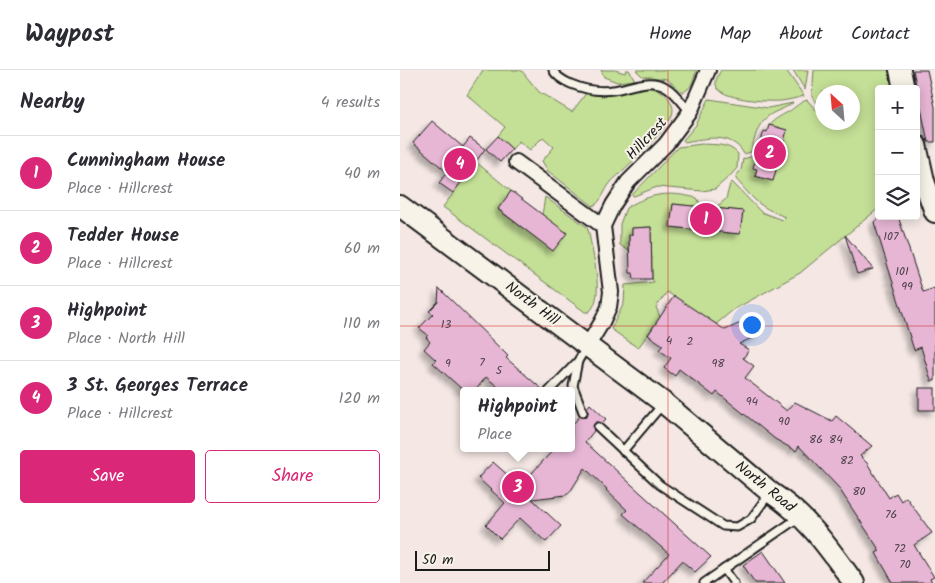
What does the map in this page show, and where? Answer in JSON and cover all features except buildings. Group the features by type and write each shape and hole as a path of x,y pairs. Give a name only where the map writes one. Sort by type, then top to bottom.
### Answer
{"main road":[{"path":"900,70 903,85"},
{"path":"920,163 935,212"},
{"name":"North Hill","path":"400,206 583,353 664,403"},
{"name":"North Road","path":"664,403 770,492 788,504 818,533 854,583"}],"street":[{"name":"Hillcrest","path":"603,226 613,204 628,182 666,144 690,112 708,70"},
{"path":"516,162 603,226 610,278 609,307 583,353"}],"lane":[{"path":"553,70 554,74 567,82 593,90 611,91 646,83 657,84 666,87 690,112"},
{"path":"553,387 583,353"},
{"path":"573,387 583,353"},
{"path":"575,391 583,412"},
{"path":"623,451 664,403"},
{"path":"598,427 660,485 723,526 737,527 750,519 770,492"},
{"path":"704,583 800,516"},
{"path":"724,569 734,583"}],"green space":[{"path":"483,70 521,70 539,92 572,112 587,92 607,94 640,88 652,88 665,94 672,104 673,111 663,130 611,182 599,202 593,206 548,171 542,161 554,147 543,137 530,150 519,141 512,149 498,136 505,127 467,95"},
{"path":"601,70 615,70 625,73 626,70 629,70 635,80 617,82 604,77"},
{"path":"636,70 697,70 690,87 682,92 667,79 642,76"},
{"path":"721,70 786,70 804,96 775,101 734,97 719,90 716,85"},
{"path":"793,70 808,70 805,90"},
{"path":"814,70 895,70 898,85 875,85 875,211 800,273 733,310 715,325 667,292 656,307 660,317 638,348 611,329 624,303 625,285 654,282 652,279 651,227 632,228 632,235 629,236 629,251 620,245 620,224 626,208 652,196 677,194 697,198 702,207 673,204 671,227 740,234 742,211 715,208 726,199 732,182 761,212 782,220 785,217 769,210 758,202 736,179 736,176 741,170 743,159 757,155 754,168 757,169 755,176 772,181 778,162 780,162 783,154 781,153 787,130 769,125 807,100 815,109 815,130 860,130 860,85 815,85 815,101 812,97"},
{"path":"709,99 768,108 793,103 764,120 758,129 751,152 744,154 733,142 726,139 710,138 685,142 683,140 696,125"},
{"path":"702,144 726,146 738,154 737,168 715,189 702,191 657,187 634,196 632,195 678,147"},
{"path":"476,162 511,191 498,210 553,250 542,215 545,197 587,227 597,274 597,296 589,312 585,312 443,207"}],"place":[{"name":"Tedder House","path":"770,153"},
{"name":"3 St. Georges Terrace","path":"460,164"},
{"name":"Cunningham House","path":"706,219"},
{"name":"Highpoint","path":"518,487"}]}
